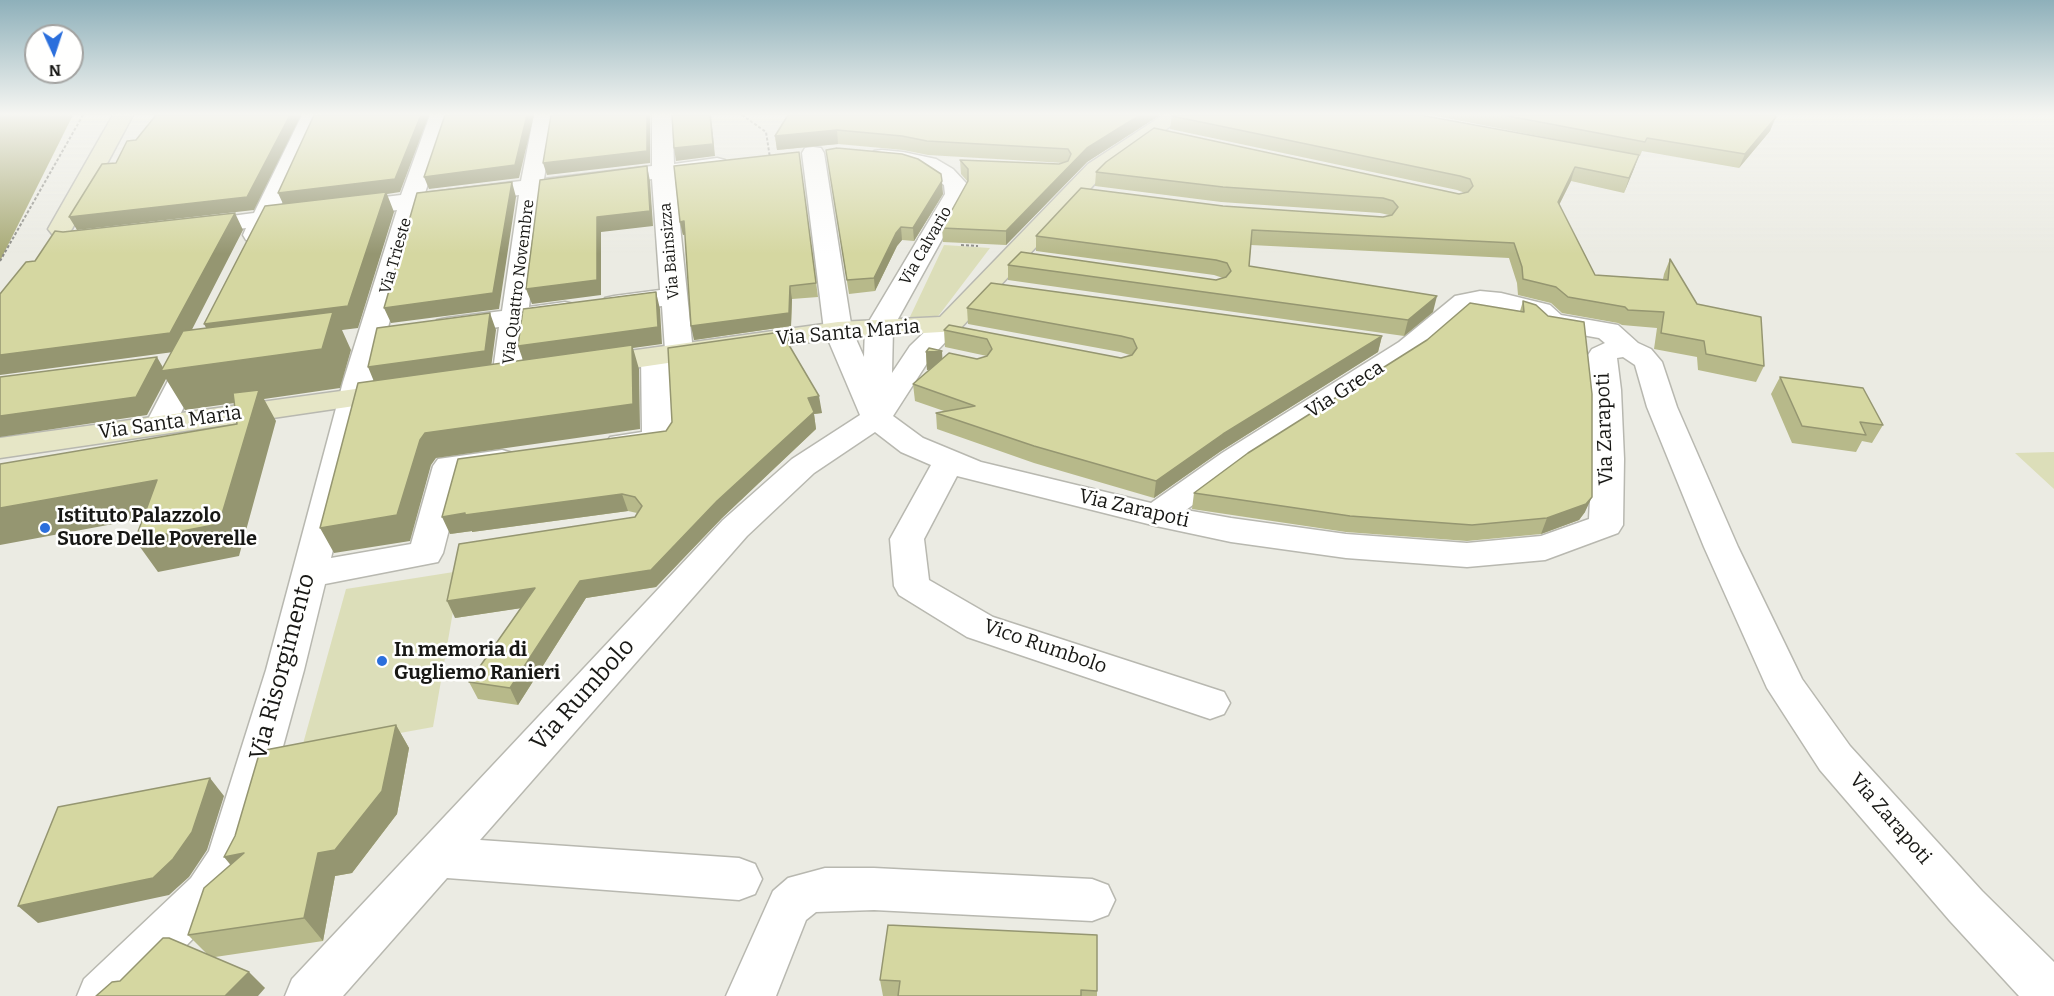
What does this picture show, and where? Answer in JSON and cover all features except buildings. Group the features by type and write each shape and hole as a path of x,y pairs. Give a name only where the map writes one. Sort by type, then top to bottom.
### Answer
{"street":[{"path":"84,239 56,238 97,161"},
{"path":"243,259 290,161"},
{"name":"Via Trieste","path":"354,397 397,333 411,201 424,161"},
{"name":"Via Quattro Novembre","path":"536,161 515,317 495,379 536,373"},
{"name":"Via Bainsizza","path":"588,448 658,439 674,296 663,161"},
{"path":"814,161 838,330 876,418"},
{"name":"Via Calvario","path":"879,328 956,194 955,183 945,174 928,164 918,161"},
{"path":"976,336 946,327 1085,183 1113,161"},
{"path":"174,229 734,163"},
{"path":"928,164 963,165"},
{"path":"1012,257 1046,262"},
{"path":"984,287 1020,292"},
{"path":"339,340 674,296"},
{"name":"Via Greca","path":"1156,515 1233,460 1412,347 1464,302 1480,298 1541,310 1553,322 1608,331 1628,349"},
{"name":"Via Santa Maria","path":"568,368 838,330 946,327"},
{"name":"Via Rumbolo","path":"310,996 735,528 803,466 876,418 920,352 946,327"},
{"path":"876,418 879,328"},
{"path":"160,425 208,330"},
{"path":"1376,342 1412,347"},
{"name":"Via Zarapoti","path":"876,418 902,438 949,462 971,470 1156,515 1231,530 1346,546 1467,555 1545,548 1606,525 1608,459 1606,390 1602,355 1613,349 1628,349 1641,355 1648,362 1662,407 1716,537 1787,688 1843,766 1966,906 2054,996"},
{"path":"920,352 954,359"},
{"path":"159,364 227,355"},
{"name":"Via Santa Maria","path":"0,448 429,388"},
{"name":"Via Risorgimento","path":"102,996 207,893 228,859 285,670 354,397"},
{"path":"426,553 449,466 530,456"},
{"name":"Vico Rumbolo","path":"949,462 907,539 912,586 980,627 1210,703"},
{"path":"309,574 459,549"},
{"path":"435,857 739,879"},
{"path":"751,996 789,906 804,893 825,889 874,889 1092,900"}],"path":[{"path":"0,261 57,161"}],"shaded area":[{"path":"0,161 50,161 0,261"},
{"path":"944,245 990,248 933,323 908,321"},
{"path":"2054,452 2054,489 2015,453"},
{"path":"460,571 433,727 301,751 346,589"}],"place":[{"name":"Istituto Palazzolo Suore Delle Poverelle","path":"45,528"},
{"name":"In memoria di Gugliemo Ranieri","path":"382,661"}]}
